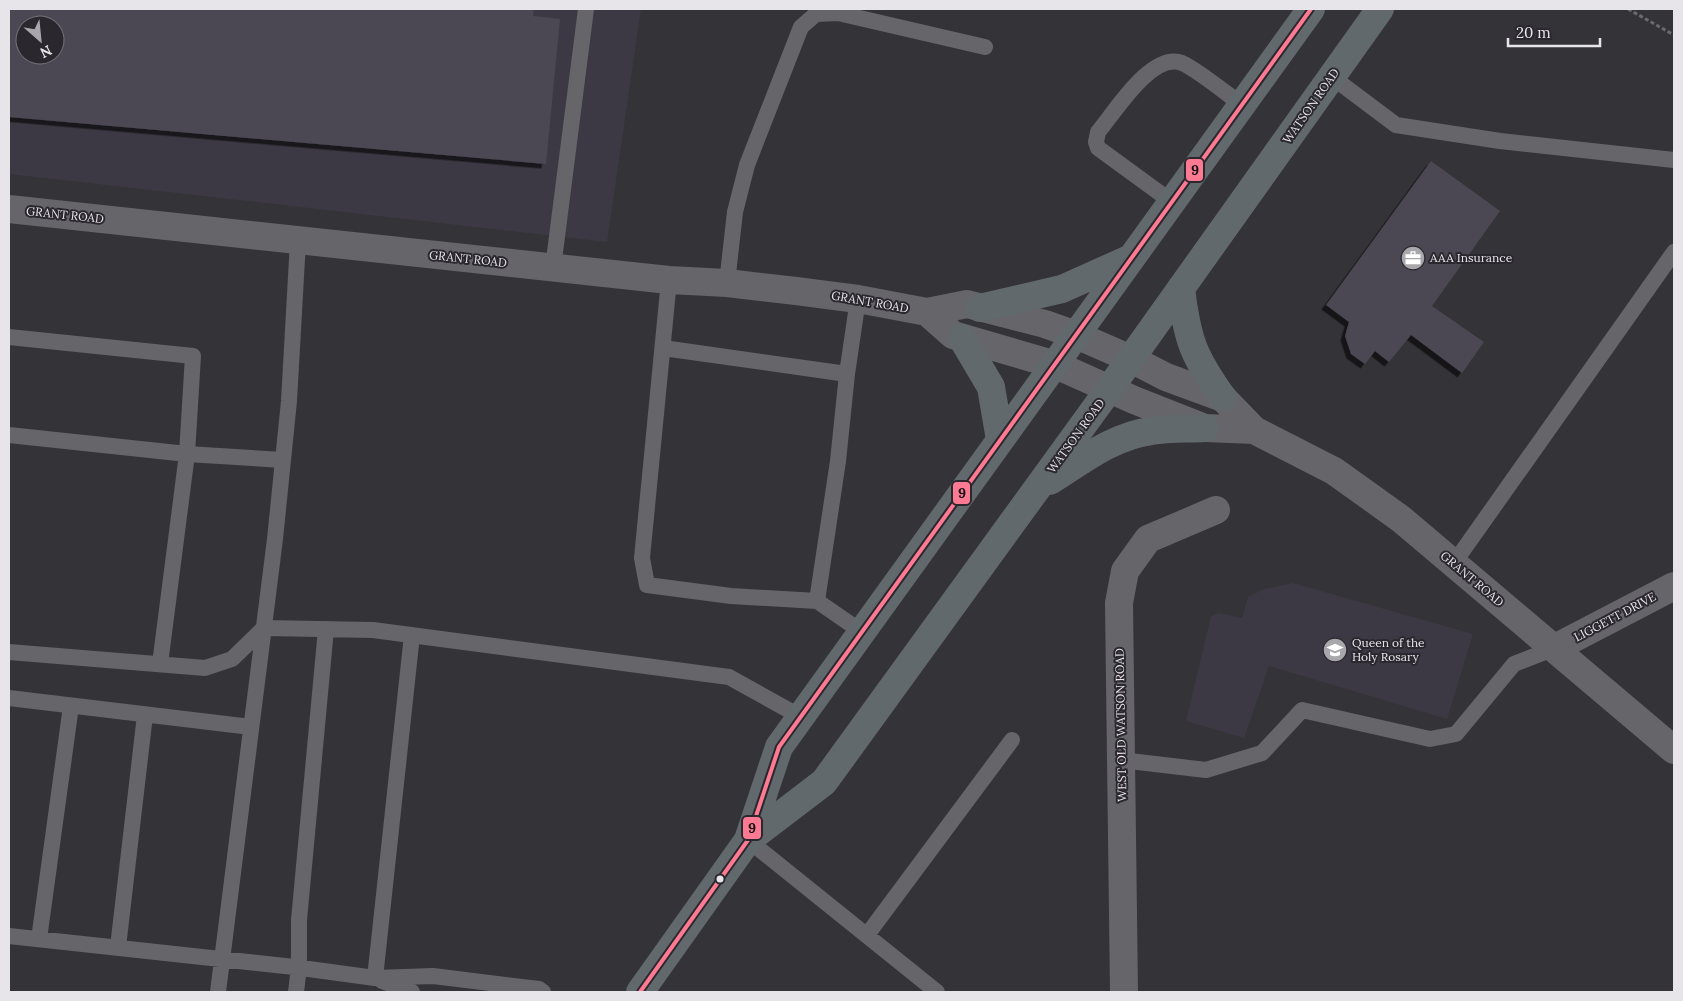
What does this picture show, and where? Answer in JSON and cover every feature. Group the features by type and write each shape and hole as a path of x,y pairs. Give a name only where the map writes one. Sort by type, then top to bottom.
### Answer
{"main road":[{"name":"WATSON ROAD","path":"640,992 748,840 779,747 1311,9"},
{"name":"WATSON ROAD","path":"748,840 824,782 1037,490 1380,9"},
{"path":"980,308 1062,289 1133,257"},
{"path":"1181,288 1190,343 1204,371 1223,398"},
{"path":"962,338 991,386 1000,440"},
{"path":"1037,490 1109,444 1126,437 1151,431 1206,428"}],"street":[{"name":"GRANT ROAD","path":"9,209 552,268 669,280 727,283 858,299 926,312 967,304 1045,324 1131,359 1166,377 1223,398 1254,430 1334,471 1401,520 1454,563 1674,750"},
{"name":"GRANT ROAD","path":"926,312 953,334 962,338 1056,364 1134,400 1206,428 1254,430"},
{"name":"WEST OLD WATSON ROAD","path":"1124,992 1119,603 1125,570 1148,540 1216,510"},
{"name":"LIGGETT DRIVE","path":"1555,648 1674,586"}],"lane":[{"path":"552,268 586,9"},
{"path":"727,283 735,212 747,165 801,27 816,14 838,13 985,47"},
{"path":"1172,202 1098,148 1096,142 1098,132 1147,72 1167,62 1182,63 1242,105"},
{"path":"1332,77 1396,125 1500,141 1674,160"},
{"path":"218,992 264,628 283,460 289,401 298,241"},
{"path":"1454,563 1674,252"},
{"path":"669,280 642,558 647,585 732,596 817,601 862,632"},
{"path":"817,601 838,461 847,374 858,299"},
{"path":"9,337 193,356 187,454 160,664"},
{"path":"663,348 847,374"},
{"path":"9,435 187,454 283,460"},
{"path":"9,652 205,668 232,659 264,628 373,630 729,677 800,717"},
{"path":"296,992 299,968 299,920 326,629"},
{"path":"375,978 412,635"},
{"path":"1121,760 1206,770 1262,753 1302,710 1430,739 1456,734 1514,664 1555,648"},
{"path":"9,698 251,728"},
{"path":"39,939 71,706"},
{"path":"118,947 145,715"},
{"path":"867,935 1012,740"},
{"path":"748,840 937,992"},
{"path":"9,936 222,958 375,978 433,976 543,992"},
{"path":"375,978 412,992"}],"path":[{"path":"1628,9 1674,34"}],"shaded area":[{"path":"9,9 641,9 607,242 9,174"},
{"name":"Queen of the Holy Rosary","path":"1293,583 1473,634 1447,719 1269,666 1244,738 1186,721 1211,616 1218,613 1242,618 1248,597 1264,589"}],"building":[{"path":"9,9 534,9 533,16 560,19 546,164 9,117"},
{"name":"AAA Insurance","path":"1431,161 1500,211 1432,306 1484,342 1462,373 1411,335 1389,362 1375,351 1365,364 1351,354 1345,336 1349,322 1326,305"}],"transit line":[{"name":"9","path":"640,992 748,840 779,747 1311,9"}],"place":[{"name":"AAA Insurance","path":"1413,258"},
{"name":"Queen of the Holy Rosary","path":"1335,650"}]}
